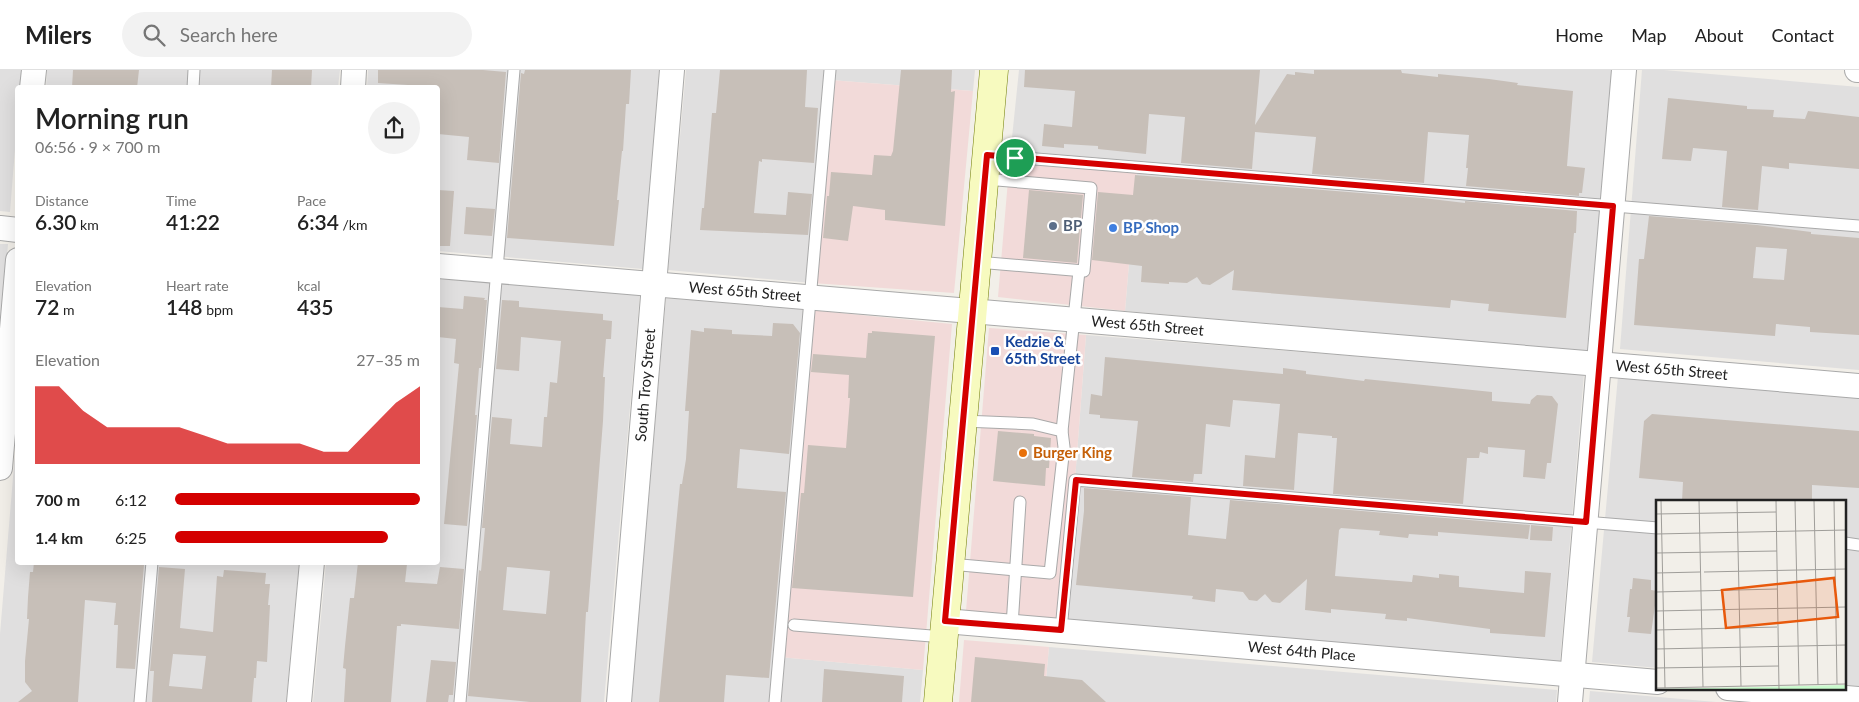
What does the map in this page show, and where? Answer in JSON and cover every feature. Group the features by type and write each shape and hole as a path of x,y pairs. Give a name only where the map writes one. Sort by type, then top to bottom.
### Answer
{"main road":[{"path":"938,702 994,70"}],"street":[{"path":"32,85 34,70"},
{"path":"353,85 354,70"},
{"name":"South Troy Street","path":"619,702 672,70"},
{"path":"1570,702 1624,70"},
{"path":"0,228 15,230"},
{"name":"West 65th Street","path":"440,266 1859,386"},
{"path":"0,468 15,295"},
{"path":"299,702 312,565"},
{"name":"West 64th Place","path":"944,629 1012,626 1656,682"},
{"path":"1750,690 1859,700"}],"lane":[{"path":"193,85 194,70"},
{"path":"460,702 514,70"},
{"path":"775,702 830,70"},
{"path":"986,167 1613,206 1859,226"},
{"path":"977,262 1084,271 1091,188 986,167"},
{"path":"950,564 1050,573 1064,447 1062,431 1079,271"},
{"path":"963,421 1033,424 1062,431"},
{"path":"1061,630 1076,480 1656,528"},
{"path":"1012,626 1020,502"},
{"path":"1846,544 1859,545"},
{"path":"140,702 152,565"},
{"path":"794,625 944,629"}],"shaded area":[{"path":"0,70 22,70 21,85 15,85 15,149 10,212 0,211"},
{"path":"47,70 340,70 338,85 46,85"},
{"path":"368,70 659,70 643,269 440,251 440,85 367,85"},
{"path":"686,70 975,70 973,91 830,80 812,283 668,270"},
{"path":"1019,70 1613,70 1587,351 1125,311 1137,168 1010,157"},
{"path":"1642,70 1664,70 1859,87 1859,370 1620,349"},
{"path":"830,80 973,91 954,293 812,283"},
{"path":"1010,157 1137,168 1125,311 998,297"},
{"path":"0,244 8,244 0,338"},
{"path":"440,279 640,294 604,702 313,702 326,565 440,565"},
{"path":"666,298 810,310 779,657 923,670 920,702 631,702"},
{"path":"810,310 952,324 923,670 779,657"},
{"path":"989,328 1086,335 1062,619 966,611"},
{"path":"1086,335 1584,374 1560,662 1062,619"},
{"path":"1618,376 1859,397 1859,686 1846,685 1846,500 1656,500 1656,668 1592,662"},
{"path":"15,453 15,565 299,565 286,702 0,702 0,634"},
{"path":"964,640 1049,647 1044,702 959,702"},
{"path":"1049,647 1557,690 1556,702 1044,702"},
{"path":"1590,691 1716,702 1589,702"}],"building":[{"path":"73,70 139,70 137,85 72,85"},
{"path":"272,70 312,70 311,85 271,85"},
{"path":"378,70 483,70 506,72 499,163 467,160 469,137 440,134 440,85 378,83"},
{"path":"525,70 631,70 629,104 626,104 614,246 507,238 521,73 524,74"},
{"path":"720,70 807,70 805,107 818,108 814,163 762,159 762,162 759,161 754,213 786,215 788,192 812,194 808,235 700,230 702,208 704,208 712,113 716,113"},
{"path":"901,70 952,70 951,92 955,91 945,226 885,220 885,210 853,206 848,241 823,238 831,172 872,175 874,155 891,156"},
{"path":"1025,70 1260,70 1255,125 1287,74 1295,75 1295,72 1314,74 1314,70 1401,70 1402,73 1438,77 1438,74 1489,79 1518,83 1517,85 1573,91 1567,166 1585,168 1582,193 1579,193 1579,196 1466,186 1469,135 1428,132 1424,183 1312,174 1316,137 1255,132 1252,169 1181,163 1185,117 1149,114 1146,154 1098,149 1098,146 1064,144 1064,148 1042,146 1044,124 1072,127 1075,91 1024,87"},
{"path":"1668,98 1747,106 1747,109 1774,110 1773,117 1805,119 1808,111 1859,117 1859,169 1789,163 1789,169 1762,166 1758,210 1722,207 1727,151 1693,148 1691,161 1662,159"},
{"path":"1135,175 1577,211 1566,318 1488,311 1489,304 1451,300 1450,308 1232,290 1234,270 1210,285 1202,284 1197,277 1187,283 1141,282 1142,266 1092,260 1098,192 1133,195"},
{"path":"440,190 454,191 450,246 440,246"},
{"name":"BP","path":"1029,190 1083,195 1077,263 1023,258"},
{"path":"466,207 495,209 492,236 464,234"},
{"path":"1649,216 1757,225 1811,232 1811,234 1859,238 1859,335 1810,332 1810,327 1776,324 1775,336 1634,325 1639,259 1644,259","holes":["1756,247 1787,249 1784,280 1753,278"]},
{"path":"464,296 485,298 484,300 487,300 481,368 479,368 475,415 477,415 467,526 444,524 459,364 454,363 456,339 440,337 440,307 463,309"},
{"path":"502,300 519,301 519,307 603,314 603,320 612,321 611,339 606,339 603,377 605,377 603,421 588,612 586,612 581,702 530,702 468,696 479,570 481,571 485,528 482,528 492,417 512,419 510,444 542,447 544,417 547,417 550,382 557,383 561,341 521,337 519,371 496,369","holes":["507,567 550,571 546,614 503,610"]},
{"path":"773,323 793,324 800,333 789,454 740,449 737,488 786,492 769,678 726,675 724,702 659,702 680,484 682,484 686,459 689,411 685,411 691,330 704,332 704,328 732,330 732,334 772,336"},
{"path":"872,331 935,336 913,597 792,588 801,493 804,493 808,445 846,448 850,398 848,398 849,375 811,372 813,354 866,358 868,333 872,333"},
{"path":"1105,357 1283,374 1283,368 1306,371 1306,374 1364,381 1365,379 1492,392 1492,401 1530,404 1531,400 1537,395 1552,396 1558,404 1551,463 1547,463 1545,479 1523,477 1525,450 1488,447 1488,454 1480,452 1479,458 1467,458 1463,504 1333,494 1337,438 1298,433 1294,490 1243,486 1245,455 1275,458 1280,404 1233,400 1230,427 1206,424 1202,474 1194,474 1193,482 1132,477 1138,421 1100,418 1100,415 1089,414 1091,394 1102,396"},
{"path":"1652,414 1859,431 1859,488 1812,485 1812,500 1682,500 1683,482 1639,478 1644,421"},
{"name":"Burger King","path":"998,431 1034,434 1034,436 1051,438 1049,468 1046,468 1045,486 993,481"},
{"path":"1084,488 1191,497 1188,535 1226,539 1230,500 1530,525 1528,539 1438,532 1438,536 1409,534 1408,538 1379,535 1380,531 1341,528 1339,530 1335,576 1412,582 1413,575 1439,578 1439,574 1459,576 1459,587 1524,593 1525,571 1551,573 1545,637 1490,633 1490,629 1407,618 1407,621 1385,619 1386,614 1331,609 1331,613 1305,610 1307,579 1280,603 1272,602 1265,594 1257,601 1249,600 1243,592 1216,589 1215,602 1192,599 1193,596 1076,585 1084,511"},
{"path":"1531,525 1553,527 1552,541 1530,540"},
{"path":"34,565 144,565 135,669 116,668 118,625 114,625 116,603 85,600 78,702 18,702 32,691 25,682 25,661 29,619 27,619 30,572 33,572"},
{"path":"358,565 407,565 405,582 437,584 440,567 464,569 459,629 401,624 401,626 397,626 391,702 344,702 346,669 343,668 345,646 350,598 354,598"},
{"path":"159,567 185,569 180,628 213,632 217,576 223,577 224,570 266,573 265,584 270,584 267,662 257,661 252,702 152,702 154,671 150,671","holes":["173,654 206,656 202,689 169,686"]},
{"path":"1633,578 1651,580 1651,590 1656,591 1651,634 1628,632 1630,617 1627,617 1630,589 1632,589"},
{"path":"975,657 1045,664 1044,676 1082,680 1106,702 971,702"},
{"path":"431,660 456,662 453,695 449,695 448,702 426,702"},
{"path":"824,669 904,676 902,702 822,702"}],"place":[{"name":"BP","path":"1053,226"},
{"name":"BP Shop","path":"1113,228"},
{"name":"Kedzie & 65th Street","path":"995,351"},
{"name":"Burger King","path":"1023,453"}],"route":[{"path":"987,155 1015,158 1613,206 1586,522 1076,480 1061,630 945,621 987,155"}]}
